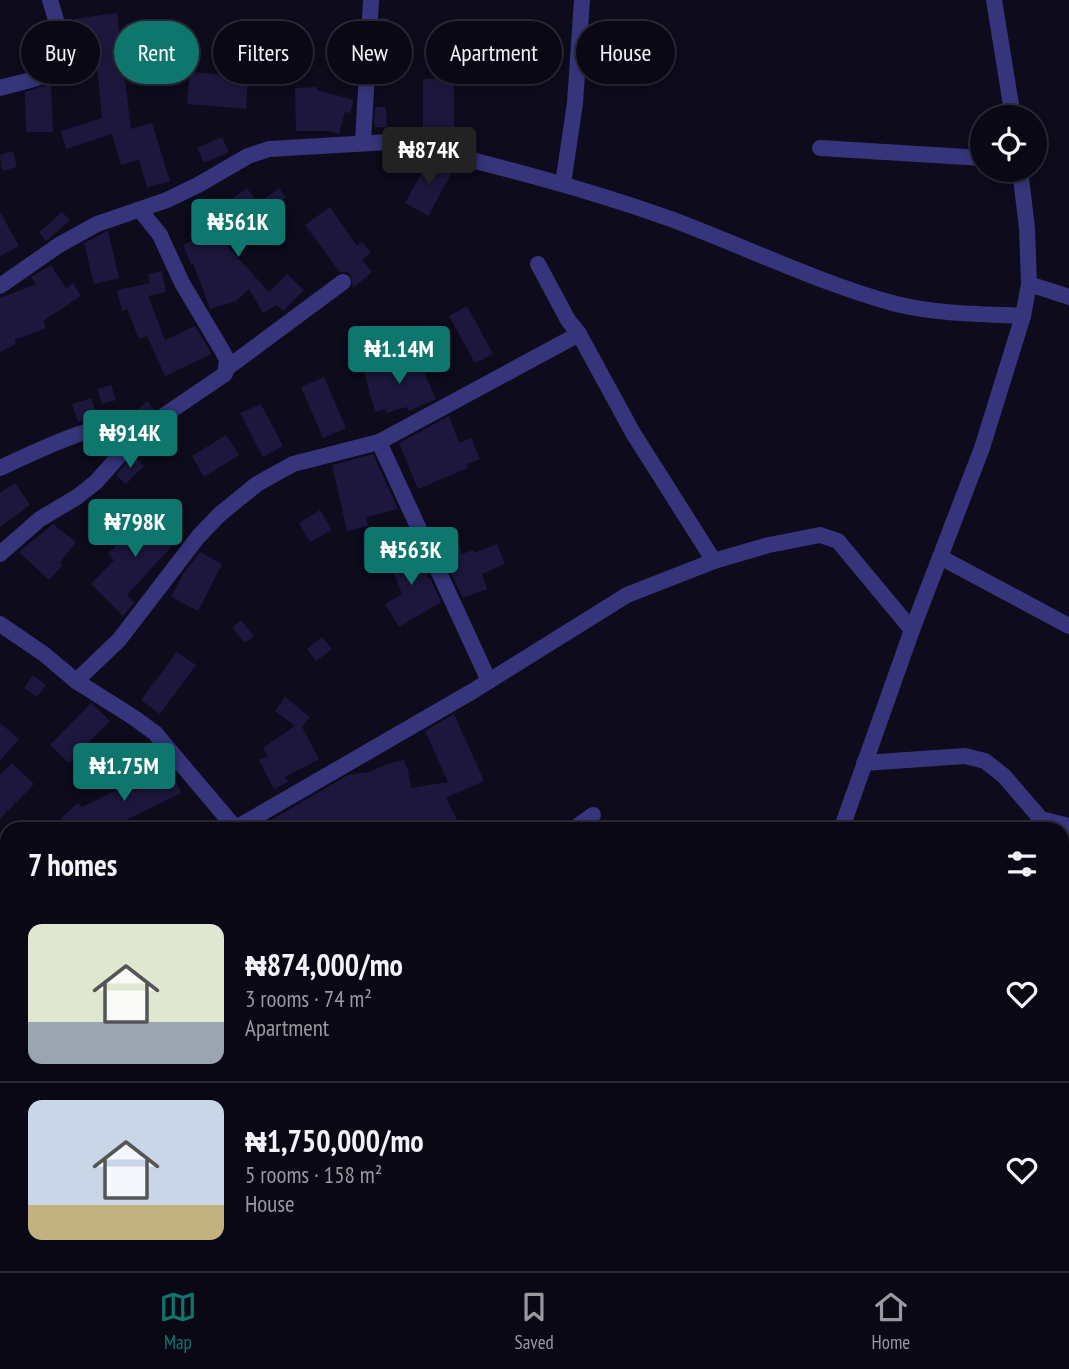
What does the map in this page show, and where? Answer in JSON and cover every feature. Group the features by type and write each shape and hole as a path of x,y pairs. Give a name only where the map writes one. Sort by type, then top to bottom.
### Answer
{"street":[{"path":"0,88 50,72 59,61 58,30 50,0"},
{"path":"363,142 371,0"},
{"path":"563,184 575,103 582,0"},
{"path":"994,0 1011,105"},
{"path":"0,286 60,245 97,224 140,210 198,185 247,156 259,152 363,142 403,143 563,184 671,219 856,292 899,305 1023,316"},
{"path":"820,148 970,157"},
{"path":"844,822 912,630 982,448 1023,316 1028,284 1027,228 1021,182"},
{"path":"140,210 160,234 182,284 227,360 227,368"},
{"path":"538,264 633,433 714,561"},
{"path":"0,554 40,519 96,482 134,439 178,404 221,378 227,368 343,282"},
{"path":"1028,284 1069,297"},
{"path":"76,681 118,640 198,537 219,515 257,484 293,464 379,442 579,334"},
{"path":"0,468 72,436 102,427 107,429 124,450"},
{"path":"379,442 489,681"},
{"path":"249,822 489,681 626,595 714,561 769,545 820,535 838,541 912,630"},
{"path":"940,557 1069,626"},
{"path":"0,624 44,654 76,681 133,716 155,733 231,822"},
{"path":"864,763 965,756 985,761 1004,776 1041,819 1053,822"},
{"path":"583,822 593,815"}],"building":[{"path":"117,13 118,21 114,21 114,84 126,84 131,129 152,123 170,181 147,188 139,160 121,165 112,134 66,149 61,131 102,118 99,84 100,21 74,19"},
{"path":"199,73 213,74 213,84 248,84 246,109 187,104 189,84 199,84"},
{"path":"423,79 426,79 426,84 454,84 454,128 423,129"},
{"path":"51,84 53,132 26,132 25,92"},
{"path":"317,87 317,90 354,100 350,113 345,112 339,134 327,131 296,131 295,88"},
{"path":"375,107 386,107 387,127 374,127"},
{"path":"222,137 229,152 204,163 197,148"},
{"path":"13,151 17,167 2,171 0,155"},
{"path":"429,160 455,167 428,216 405,203"},
{"path":"247,188 258,204 279,188 286,197 265,214 269,218 238,240 239,244 227,246 269,292 287,274 304,290 283,311 277,305 263,313 249,289 236,301 210,309 193,263 191,264 183,245 222,227 243,223 228,202"},
{"path":"330,207 357,246 362,242 371,253 362,260 372,272 353,288 351,275 340,272 305,225"},
{"path":"0,212 19,246 0,256"},
{"path":"62,212 70,220 46,241 39,232"},
{"path":"108,231 119,278 94,284 84,243"},
{"path":"51,265 66,288 73,283 81,296 43,321 46,328 14,340 16,344 0,352 0,298 36,284 31,277"},
{"path":"162,271 166,292 148,296 165,340 195,326 212,354 165,376 147,336 139,339 127,309 122,311 117,290 150,283 148,274"},
{"path":"467,306 493,354 475,363 449,316"},
{"path":"416,354 436,399 409,411 407,407 386,413 385,409 375,412 364,372 384,366 385,368"},
{"path":"324,377 346,428 323,438 301,387"},
{"path":"111,385 116,400 102,404 97,389"},
{"path":"91,398 97,416 78,422 72,404"},
{"path":"147,401 154,409 140,420 134,413"},
{"path":"261,404 283,446 263,457 240,413"},
{"path":"449,416 459,443 471,438 480,459 467,464 468,468 418,489 399,443"},
{"path":"226,435 239,455 204,477 192,456"},
{"path":"373,454 398,509 366,517 368,526 347,531 332,465"},
{"path":"134,455 144,466 126,484 116,475"},
{"path":"15,483 30,505 0,527 0,493"},
{"path":"152,507 182,535 127,595 134,603 123,616 91,584 114,560 108,554"},
{"path":"320,510 332,530 310,542 299,523"},
{"path":"53,524 76,542 60,562 63,565 49,580 19,552"},
{"path":"459,543 462,554 473,550 474,553 497,544 505,564 482,574 487,589 463,598 448,568 451,566 444,549"},
{"path":"415,545 428,579 430,578 441,602 399,627 385,604 402,594 387,555"},
{"path":"200,552 222,564 198,611 171,597"},
{"path":"241,620 254,636 245,643 232,628"},
{"path":"322,637 332,649 316,661 307,649"},
{"path":"177,652 196,665 160,714 141,700"},
{"path":"33,675 46,685 37,697 24,688"},
{"path":"285,697 310,717 302,727 319,759 285,777 288,782 274,789 259,760 268,756 263,748 295,726 275,711"},
{"path":"91,703 110,721 69,763 50,745"},
{"path":"454,714 484,781 446,798 458,822 268,822 348,775 369,772 390,763 404,760 411,788 448,782 425,731"},
{"path":"0,723 19,739 0,761"},
{"path":"12,763 34,784 0,819 0,775"},
{"path":"168,765 181,793 122,822 64,822 61,818 78,803 82,807"}]}
